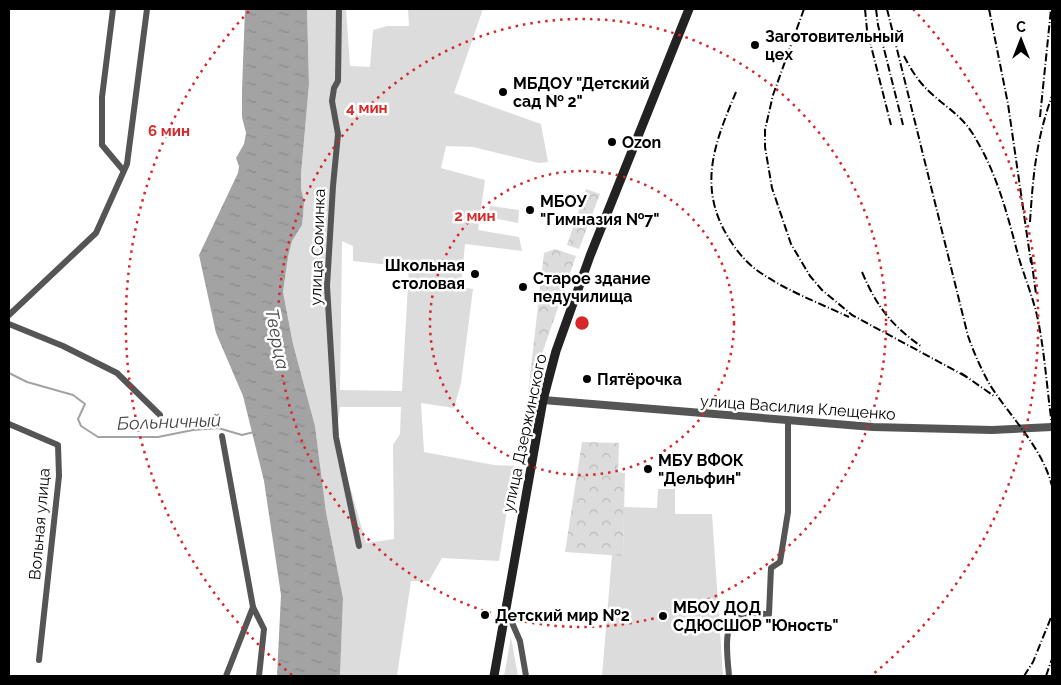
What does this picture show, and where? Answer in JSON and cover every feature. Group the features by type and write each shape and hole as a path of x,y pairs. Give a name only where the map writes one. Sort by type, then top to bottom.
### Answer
{"main road":[{"name":"улица Дзержинского","path":"494,676 543,400 556,351 590,256 689,9"}],"street":[{"path":"113,9 102,97 102,145 123,170"},
{"path":"9,315 96,232 127,164 147,9"},
{"name":"улица Соминка","path":"338,9 338,81 334,88 332,101 338,134 327,286 336,437 359,546"},
{"path":"9,324 63,346 117,373 160,415"},
{"name":"улица Василия Клещенко","path":"543,400 873,427 992,430 1052,426"},
{"path":"729,676 727,642 729,627 737,617 748,614 769,614 771,568 780,562 788,512 788,421"},
{"name":"Вольная улица","path":"9,424 58,445 59,476 39,660"},
{"path":"222,436 253,607 264,629 259,676"},
{"path":"226,676 253,607"},
{"path":"506,609 520,641 526,676"}],"green space":[{"path":"307,9 346,9 350,66 370,67 373,30 387,26 409,26 408,9 483,9 454,93 541,124 548,162 539,163 473,147 446,146 441,168 485,180 478,230 519,237 522,251 465,244 461,287 473,289 461,383 454,408 421,403 424,452 494,465 514,466 499,561 442,558 429,581 411,581 397,676 340,676 343,598 326,512 315,426 293,344 283,292 292,241 302,225 304,202 301,174 309,84","holes":["342,241 353,246 353,261 409,267 402,391 340,390","340,407 401,407 400,434 393,445 394,539 366,543 336,437"]},
{"path":"586,189 600,194 579,249 567,245"},
{"path":"490,206 519,210 518,223 488,217"},
{"path":"555,249 576,256 528,394 544,253"},
{"path":"582,442 619,443 618,472 625,473 623,556 565,552"},
{"name":"МБОУ ДОД СДЮСШОР \"Юность\"","path":"658,489 675,489 675,514 712,514 723,676 602,676 612,555 623,555 624,507 657,508"},
{"path":"511,637 518,676 504,676"}],"water":[{"name":"Тверца","path":"245,9 307,9 309,84 301,174 304,202 303,216 302,225 292,241 283,292 293,344 315,426 326,512 343,598 340,676 277,676 281,595 264,481 243,396 216,333 199,255 238,173 239,166 236,158 244,144 246,133 242,117 242,90"}],"waterway":[{"name":"Больничный","path":"9,373 27,382 73,395 85,404 78,419 81,426 98,437 158,437 193,430 218,428 242,435 254,432"}],"railway":[{"path":"804,9 773,95 765,130 765,147 772,188 791,244 810,276 822,290 852,315 967,377"},
{"path":"865,9 867,30 891,125"},
{"path":"876,9 878,25 903,125"},
{"path":"887,9 968,336 990,385 1034,446 1052,486"},
{"path":"989,9 1008,104 1031,263"},
{"path":"1040,117 1051,9"},
{"path":"904,56 924,86 967,126 984,154 996,181 1038,320 1052,425"},
{"path":"736,92 716,146 711,182 713,200 728,237 735,248 753,267 774,281 849,317"},
{"path":"1030,222 1036,158 1042,128 1052,96"},
{"path":"1031,257 1036,294"},
{"path":"862,272 879,305 893,323 922,347"},
{"path":"961,373 994,396"},
{"path":"1024,676 1033,662 1052,615"},
{"path":"1046,676 1052,659"}],"place":[{"name":"Заготовительный цех","path":"755,45"},
{"name":"МБДОУ \"Детский сад № 2\"","path":"503,92"},
{"name":"Ozon","path":"612,142"},
{"name":"МБОУ \"Гимназия №7\"","path":"530,210"},
{"name":"Школьная столовая","path":"475,274"},
{"name":"Старое здание педучилища","path":"523,287"},
{"name":"Пятёрочка","path":"587,379"},
{"name":"МБУ ВФОК \"Дельфин\"","path":"648,469"},
{"name":"Детский мир №2","path":"485,615"},
{"name":"МБОУ ДОД СДЮСШОР \"Юность\"","path":"663,616"}]}
